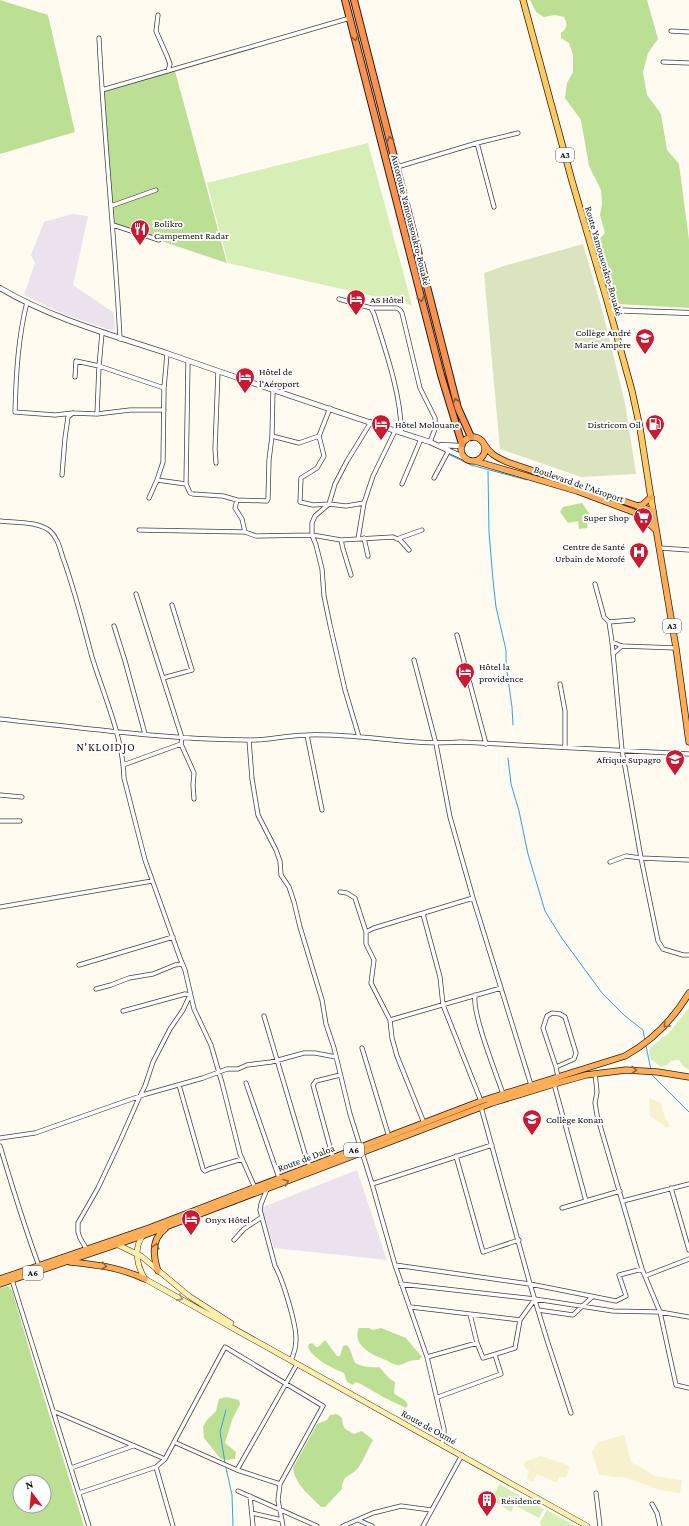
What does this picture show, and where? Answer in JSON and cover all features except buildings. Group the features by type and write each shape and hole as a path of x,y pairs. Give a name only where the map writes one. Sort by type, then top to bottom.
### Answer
{"highway":[{"name":"Autoroute Yamoussoukro-Bouaké","path":"345,0 441,375 462,445"},
{"name":"Autoroute Yamoussoukro-Bouaké","path":"354,0 458,408 471,437"},
{"path":"471,437 479,438 484,444 484,455 475,461 465,458 461,452 464,440 471,437"},
{"name":"Boulevard de l'Aéroport","path":"484,444 489,452 494,456 507,462 581,486 654,514"},
{"name":"Boulevard de l'Aéroport","path":"475,461 577,491 636,513 654,514"},
{"path":"636,506 642,505 651,497"},
{"path":"636,513 647,520 656,530"},
{"name":"Route Yamousoukro-Bouaké","path":"654,514 676,648 689,742"},
{"name":"Route de Daloa","path":"66,1262 118,1245 267,1189 503,1094 625,1056 646,1043 674,1016 689,994"},
{"path":"593,1066 595,1073"},
{"name":"A6","path":"595,1073 638,1070 689,1077"},
{"name":"Route de Daloa","path":"0,1279 149,1228 310,1166 362,1150 389,1136 424,1123 481,1104 595,1073"},
{"path":"158,1271 154,1257 155,1245 162,1231 170,1226"},
{"path":"66,1262 112,1267 130,1272 146,1279"},
{"name":"A6","path":"0,1284 66,1262"}],"main road":[{"name":"Route Yamousoukro-Bouaké","path":"523,0 572,181 632,391 640,428 654,514"},
{"path":"149,1228 142,1236 137,1253 139,1267 146,1279 261,1344"},
{"path":"109,1242 137,1253 188,1296 261,1344"},
{"name":"Route de Oumé","path":"261,1344 587,1526"}],"street":[{"path":"158,15 156,31 168,56 170,64 168,71"},
{"path":"102,90 350,18"},
{"path":"671,31 689,32"},
{"path":"99,38 120,339"},
{"path":"664,62 689,63"},
{"path":"397,167 477,142 518,132"},
{"path":"477,142 494,207"},
{"path":"111,206 156,190"},
{"path":"113,225 159,240"},
{"path":"0,288 27,302 69,320 120,339 439,445 465,458"},
{"path":"339,299 371,308 397,308 402,313 420,388 434,418 435,429 430,442"},
{"path":"27,302 16,373 16,412 55,415 73,413 97,414 130,410 164,410"},
{"path":"371,308 396,392 400,413 401,433"},
{"path":"609,310 689,313"},
{"path":"97,414 102,332"},
{"path":"149,498 163,462 166,354"},
{"path":"75,377 76,361 99,366 164,388"},
{"path":"188,361 186,484 190,493 193,494 224,496 237,500 267,501 272,436 273,389"},
{"path":"216,463 214,449 218,371"},
{"path":"330,408 319,436 324,456 317,468 301,478 300,502 313,505 329,504 346,506 364,503"},
{"path":"62,475 68,417 73,413"},
{"path":"359,737 345,690 330,625 324,596 322,569 312,535 312,523 315,516 329,504 335,484 371,422"},
{"path":"358,539 364,503 373,476 395,431"},
{"path":"272,436 299,443 319,436"},
{"path":"402,484 421,439"},
{"path":"439,445 462,445"},
{"path":"434,478 449,450"},
{"path":"157,480 186,484"},
{"path":"237,500 235,508 242,519 245,532"},
{"path":"0,521 35,524 46,528 56,538 73,583 92,657 116,731 124,778 152,882 157,892 191,991 183,1010 170,1030 153,1062 145,1086 126,1128 98,1188 78,1223 80,1238 87,1250"},
{"path":"139,530 245,532 256,536 312,535 341,540 387,536 397,539 409,550"},
{"path":"397,539 422,530"},
{"path":"364,538 368,556"},
{"path":"341,540 351,575"},
{"path":"660,548 689,550"},
{"path":"595,584 604,617 609,622 622,750 641,858 658,941 663,950 689,955"},
{"path":"136,594 182,738 181,744 194,773 194,799"},
{"path":"163,678 192,670 172,605"},
{"path":"609,622 633,620"},
{"path":"114,626 126,661 145,734"},
{"path":"457,635 486,744"},
{"path":"612,642 622,646 676,648"},
{"path":"613,654 622,646"},
{"path":"414,660 436,744 450,817 473,898 531,1085"},
{"path":"560,684 565,711 565,747"},
{"path":"0,719 182,738 249,740 307,735 359,737 436,744 461,742 689,754"},
{"path":"307,735 322,810"},
{"path":"249,740 252,779 258,815 276,850 280,861 281,874 292,896 301,933 322,1000 326,1024 350,1114 401,1284 411,1308 427,1357 438,1397 444,1429 442,1444"},
{"path":"123,765 181,744"},
{"path":"0,795 22,797"},
{"path":"0,821 20,821"},
{"path":"610,862 626,856 689,860"},
{"path":"0,907 152,882"},
{"path":"340,892 347,893 355,898 366,932 366,944 374,960 371,983 390,1020 392,1038 397,1056 424,1123"},
{"path":"366,932 374,928 473,898"},
{"path":"423,914 440,977 443,1005 481,1104 530,1284 571,1413"},
{"path":"79,965 173,937"},
{"path":"96,989 129,978 153,974 175,964 182,964"},
{"path":"390,1020 501,988"},
{"path":"123,1010 185,994 190,995"},
{"path":"190,995 194,1009 211,1045 219,1071 233,1132 255,1188"},
{"path":"475,996 474,1001 478,1017 503,1094"},
{"path":"556,1067 574,1059 576,1053 565,1017 557,1013 552,1013 547,1016 543,1028 558,1077"},
{"path":"264,1016 305,1154 310,1166"},
{"path":"362,1048 389,1136"},
{"path":"0,1138 35,1133 203,1078 219,1071 278,1060 304,1053 336,1057"},
{"path":"595,1073 597,1092 595,1103 597,1115 642,1269 660,1312 676,1385 689,1388"},
{"path":"333,1158 313,1085 316,1081 340,1075"},
{"path":"246,1083 279,1178"},
{"path":"554,1084 586,1201"},
{"path":"179,1085 203,1169 205,1171 209,1170 242,1158"},
{"path":"372,1184 492,1144"},
{"path":"0,1146 11,1186 39,1266"},
{"path":"456,1156 483,1252 519,1240"},
{"path":"623,1201 689,1184"},
{"path":"671,1188 689,1250"},
{"path":"267,1189 261,1204 262,1218 291,1313 296,1338 294,1354 291,1360"},
{"path":"562,1208 620,1191"},
{"path":"234,1240 244,1229 262,1218"},
{"path":"645,1276 689,1259"},
{"path":"395,1265 530,1284 616,1301 626,1296 619,1275 642,1269"},
{"path":"12,1280 89,1526"},
{"path":"401,1284 535,1299 613,1311 660,1312 689,1317"},
{"path":"538,1310 573,1315 592,1296"},
{"path":"470,1314 477,1343 483,1358 496,1355 515,1348 520,1320 535,1299"},
{"path":"411,1308 520,1320"},
{"path":"427,1357 477,1343"},
{"path":"79,1492 156,1467 164,1459 174,1442 225,1347 323,1406 280,1484 278,1495 279,1509 283,1526"},
{"path":"438,1397 501,1374 496,1355"},
{"path":"237,1470 297,1364"},
{"path":"53,1411 164,1459"},
{"path":"174,1442 237,1470 280,1484"},
{"path":"71,1468 133,1446"},
{"path":"423,1526 462,1456"},
{"path":"156,1467 173,1526"},
{"path":"238,1491 317,1526"},
{"path":"596,1493 600,1526"},
{"path":"250,1496 253,1526"},
{"path":"652,1504 657,1513 660,1526"},
{"path":"343,1526 373,1514 405,1505 431,1510"},
{"path":"252,1513 282,1520"},
{"path":"358,1520 372,1526"}],"shaded area":[{"path":"72,214 88,216 73,285 114,313 114,331 66,315 24,295 35,263 31,255 44,222"},
{"path":"649,1098 661,1103 664,1115 670,1126 667,1128 650,1116"},
{"path":"357,1170 387,1260 274,1248 262,1209 263,1207"},
{"path":"624,1435 631,1462 655,1476 682,1480 680,1493 660,1490 627,1478 599,1475 592,1452 598,1442"},
{"path":"541,1456 570,1466 566,1478 559,1477 557,1483 537,1474 533,1481 527,1480 529,1471 524,1467 525,1462"}],"green space":[{"path":"0,0 48,15 75,132 0,154"},
{"path":"530,0 647,0 658,39 648,53 643,72 647,95 661,114 667,150 679,164 689,240 689,308 618,304 605,264 598,250 597,242 605,233 600,215 602,204 601,190 589,166 581,120 565,98 567,83 573,72 573,55 569,43 561,38 561,33 566,28 566,22 564,17 555,15 544,17 536,12"},
{"path":"175,71 227,263 113,225 111,207 167,188 112,205 102,92"},
{"path":"368,143 412,305 228,263 207,183"},
{"path":"583,244 603,313 625,403 636,474 581,477 500,449 484,273 507,265"},
{"path":"582,503 589,513 587,528 579,529 578,521 568,523 560,512 563,507"},
{"path":"689,1008 689,1070 683,1066 679,1060 671,1061 667,1065 661,1067 651,1059 649,1055 650,1048 669,1033"},
{"path":"8,1286 12,1290 84,1526 0,1526 0,1288"},
{"path":"359,1328 369,1328 372,1330 381,1328 406,1338 422,1357 419,1360 398,1365 376,1356 361,1345 357,1334"},
{"path":"325,1340 337,1356 340,1356 343,1346 346,1345 349,1347 355,1363 367,1367 379,1367 390,1379 395,1382 394,1393 404,1399 408,1405 406,1408 359,1383 355,1382 353,1385 347,1382 344,1373 319,1360 308,1348 309,1344 312,1343 318,1347"},
{"path":"226,1397 239,1400 240,1404 232,1420 225,1443 236,1452 235,1459 224,1460 220,1458 204,1438 203,1427 207,1420 216,1411 219,1399"},
{"path":"337,1414 342,1418 344,1427 347,1430 354,1434 362,1431 373,1440 358,1468 345,1478 342,1489 325,1507 321,1507 300,1485 294,1474 293,1468 317,1424 327,1420 330,1415"},
{"path":"499,1484 544,1509 539,1518 514,1505 511,1512 492,1500"},
{"path":"547,1510 575,1526 541,1526 540,1522"}],"waterway":[{"path":"448,454 471,465 527,480"},
{"path":"488,471 489,532 493,580 496,607 506,650 506,665 513,725"},
{"path":"508,758 511,784 519,811 528,854 545,911 561,937 602,993 625,1016 643,1030 645,1041"},
{"path":"646,1046 651,1070"},
{"path":"652,1075 689,1112"},
{"path":"225,1463 220,1432 226,1410"},
{"path":"226,1468 232,1495 233,1526"}],"place":[{"name":"Bolikro Campement Radar","path":"140,246"},
{"name":"AS Hôtel","path":"356,316"},
{"name":"Collège André Marie Ampère","path":"645,355"},
{"name":"Hôtel de l'Aéroport","path":"245,394"},
{"name":"Hôtel Molouane","path":"381,441"},
{"name":"Districom Oil","path":"655,441"},
{"name":"Super Shop","path":"643,534"},
{"name":"Centre de Santé Urbain de Morofé","path":"639,569"},
{"name":"Hôtel la providence","path":"465,689"},
{"name":"Afrique Supagro","path":"675,776"},
{"name":"Collège Konan","path":"532,1136"},
{"name":"Onyx Hôtel","path":"191,1236"},
{"name":"Résidence","path":"487,1517"}],"district":[{"name":"N'KLOIDJO","path":"106,747"}]}
